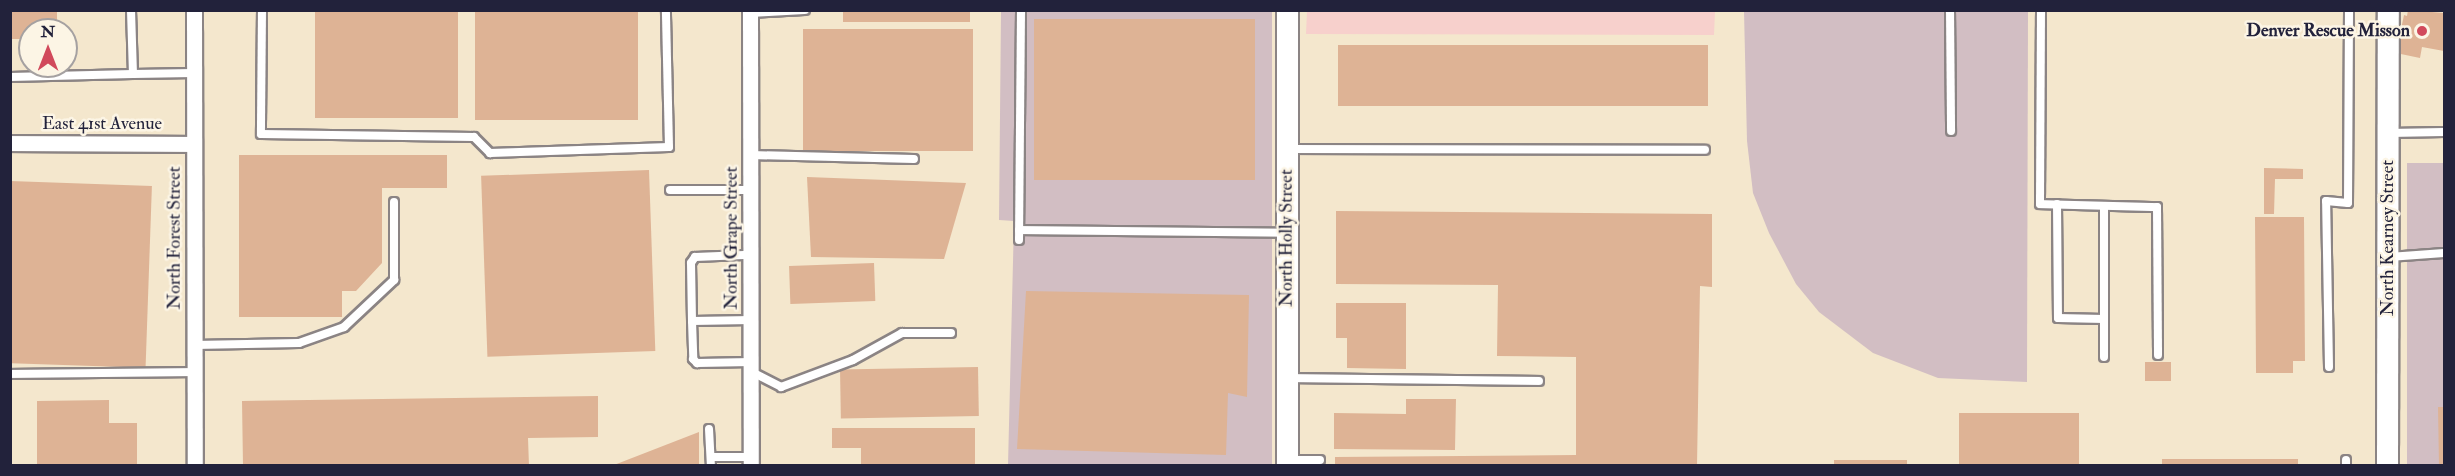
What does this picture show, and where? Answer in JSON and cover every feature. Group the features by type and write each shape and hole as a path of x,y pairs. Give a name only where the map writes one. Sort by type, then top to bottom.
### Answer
{"street":[{"name":"North Forest Street","path":"194,10 195,465"},
{"name":"North Holly Street","path":"1287,10 1287,463"},
{"name":"North Kearney Street","path":"2387,465 2388,10"},
{"name":"North Grape Street","path":"750,12 751,461"},
{"name":"East 41st Avenue","path":"10,143 194,144"}],"lane":[{"path":"131,10 133,74"},
{"path":"262,10 261,134 474,137 490,153 669,147 666,10"},
{"path":"750,12 805,10"},
{"path":"1019,240 1021,10"},
{"path":"1950,10 1951,131"},
{"path":"2041,10 2040,204 2157,207 2158,355"},
{"path":"2329,367 2325,201 2348,202 2349,10"},
{"path":"10,77 194,73"},
{"path":"2388,134 2445,132"},
{"path":"1287,149 1705,150"},
{"path":"751,155 914,159"},
{"path":"670,190 751,190"},
{"path":"195,345 299,343 344,327 394,280 394,202"},
{"path":"2057,204 2058,318 2104,319"},
{"path":"2104,206 2104,357"},
{"path":"1019,230 1287,232"},
{"path":"2388,257 2445,253"},
{"path":"744,255 695,257 691,262 693,359 697,363 752,367 781,387 853,360 903,333 951,333"},
{"path":"692,321 752,320"},
{"path":"10,374 195,372"},
{"path":"1287,378 1539,381"},
{"path":"709,429 711,461 751,461"},
{"path":"1287,463 1320,460"}],"shaded area":[{"path":"1715,10 1714,35 1306,34 1307,11"},
{"path":"1001,11 1272,11 1272,465 1008,465 1014,221 999,220"},
{"path":"1744,11 2028,11 2027,382 1938,378 1873,353 1819,312 1796,284 1769,233 1753,193 1747,141"},
{"path":"2407,163 2444,163 2444,465 2407,465"}],"building":[{"path":"10,10 57,10 57,18 18,18 18,39 10,39"},
{"path":"315,10 458,10 458,118 315,118"},
{"path":"475,10 638,10 638,120 475,120"},
{"path":"843,10 970,10 970,22 843,22"},
{"name":"Denver Rescue Misson","path":"2408,10 2444,13 2444,51 2422,47 2420,58 2396,53 2404,15 2407,16"},
{"path":"1034,19 1255,19 1255,180 1034,180"},
{"path":"803,29 973,29 973,151 803,151"},
{"path":"1338,45 1708,45 1708,106 1338,106"},
{"path":"239,155 447,155 447,188 382,188 382,263 356,291 342,291 342,317 239,317"},
{"path":"2264,168 2303,169 2303,179 2275,179 2274,214 2264,214"},
{"path":"649,170 655,351 487,357 481,176"},
{"path":"807,177 966,183 944,259 811,257"},
{"path":"10,181 152,186 146,368 10,363"},
{"path":"1336,211 1712,214 1712,287 1700,286 1697,466 1335,466 1335,457 1576,455 1576,357 1497,356 1498,285 1336,284"},
{"path":"2255,217 2304,217 2305,361 2293,361 2293,373 2256,373"},
{"path":"874,263 875,301 790,304 789,266"},
{"path":"1026,291 1249,295 1247,397 1228,393 1226,455 1017,449"},
{"path":"1336,303 1406,303 1406,369 1347,368 1347,338 1336,338"},
{"path":"2145,362 2171,362 2171,381 2145,381"},
{"path":"978,367 979,416 841,418 840,369"},
{"path":"598,396 598,437 528,438 529,466 243,466 242,401"},
{"path":"1406,399 1456,399 1455,450 1334,449 1334,413 1406,414"},
{"path":"109,400 109,423 137,423 137,466 37,466 37,401"},
{"path":"2438,407 2444,407 2444,466 2439,466"},
{"path":"1959,413 2079,413 2079,466 1959,466"},
{"path":"832,428 975,428 975,466 861,466 861,448 832,448"},
{"path":"699,432 699,466 614,466 614,465"},
{"path":"2162,459 2298,459 2298,466 2162,466"},
{"path":"1834,460 1907,460 1907,466 1834,466"}],"place":[{"name":"Denver Rescue Misson","path":"2422,31"}]}
